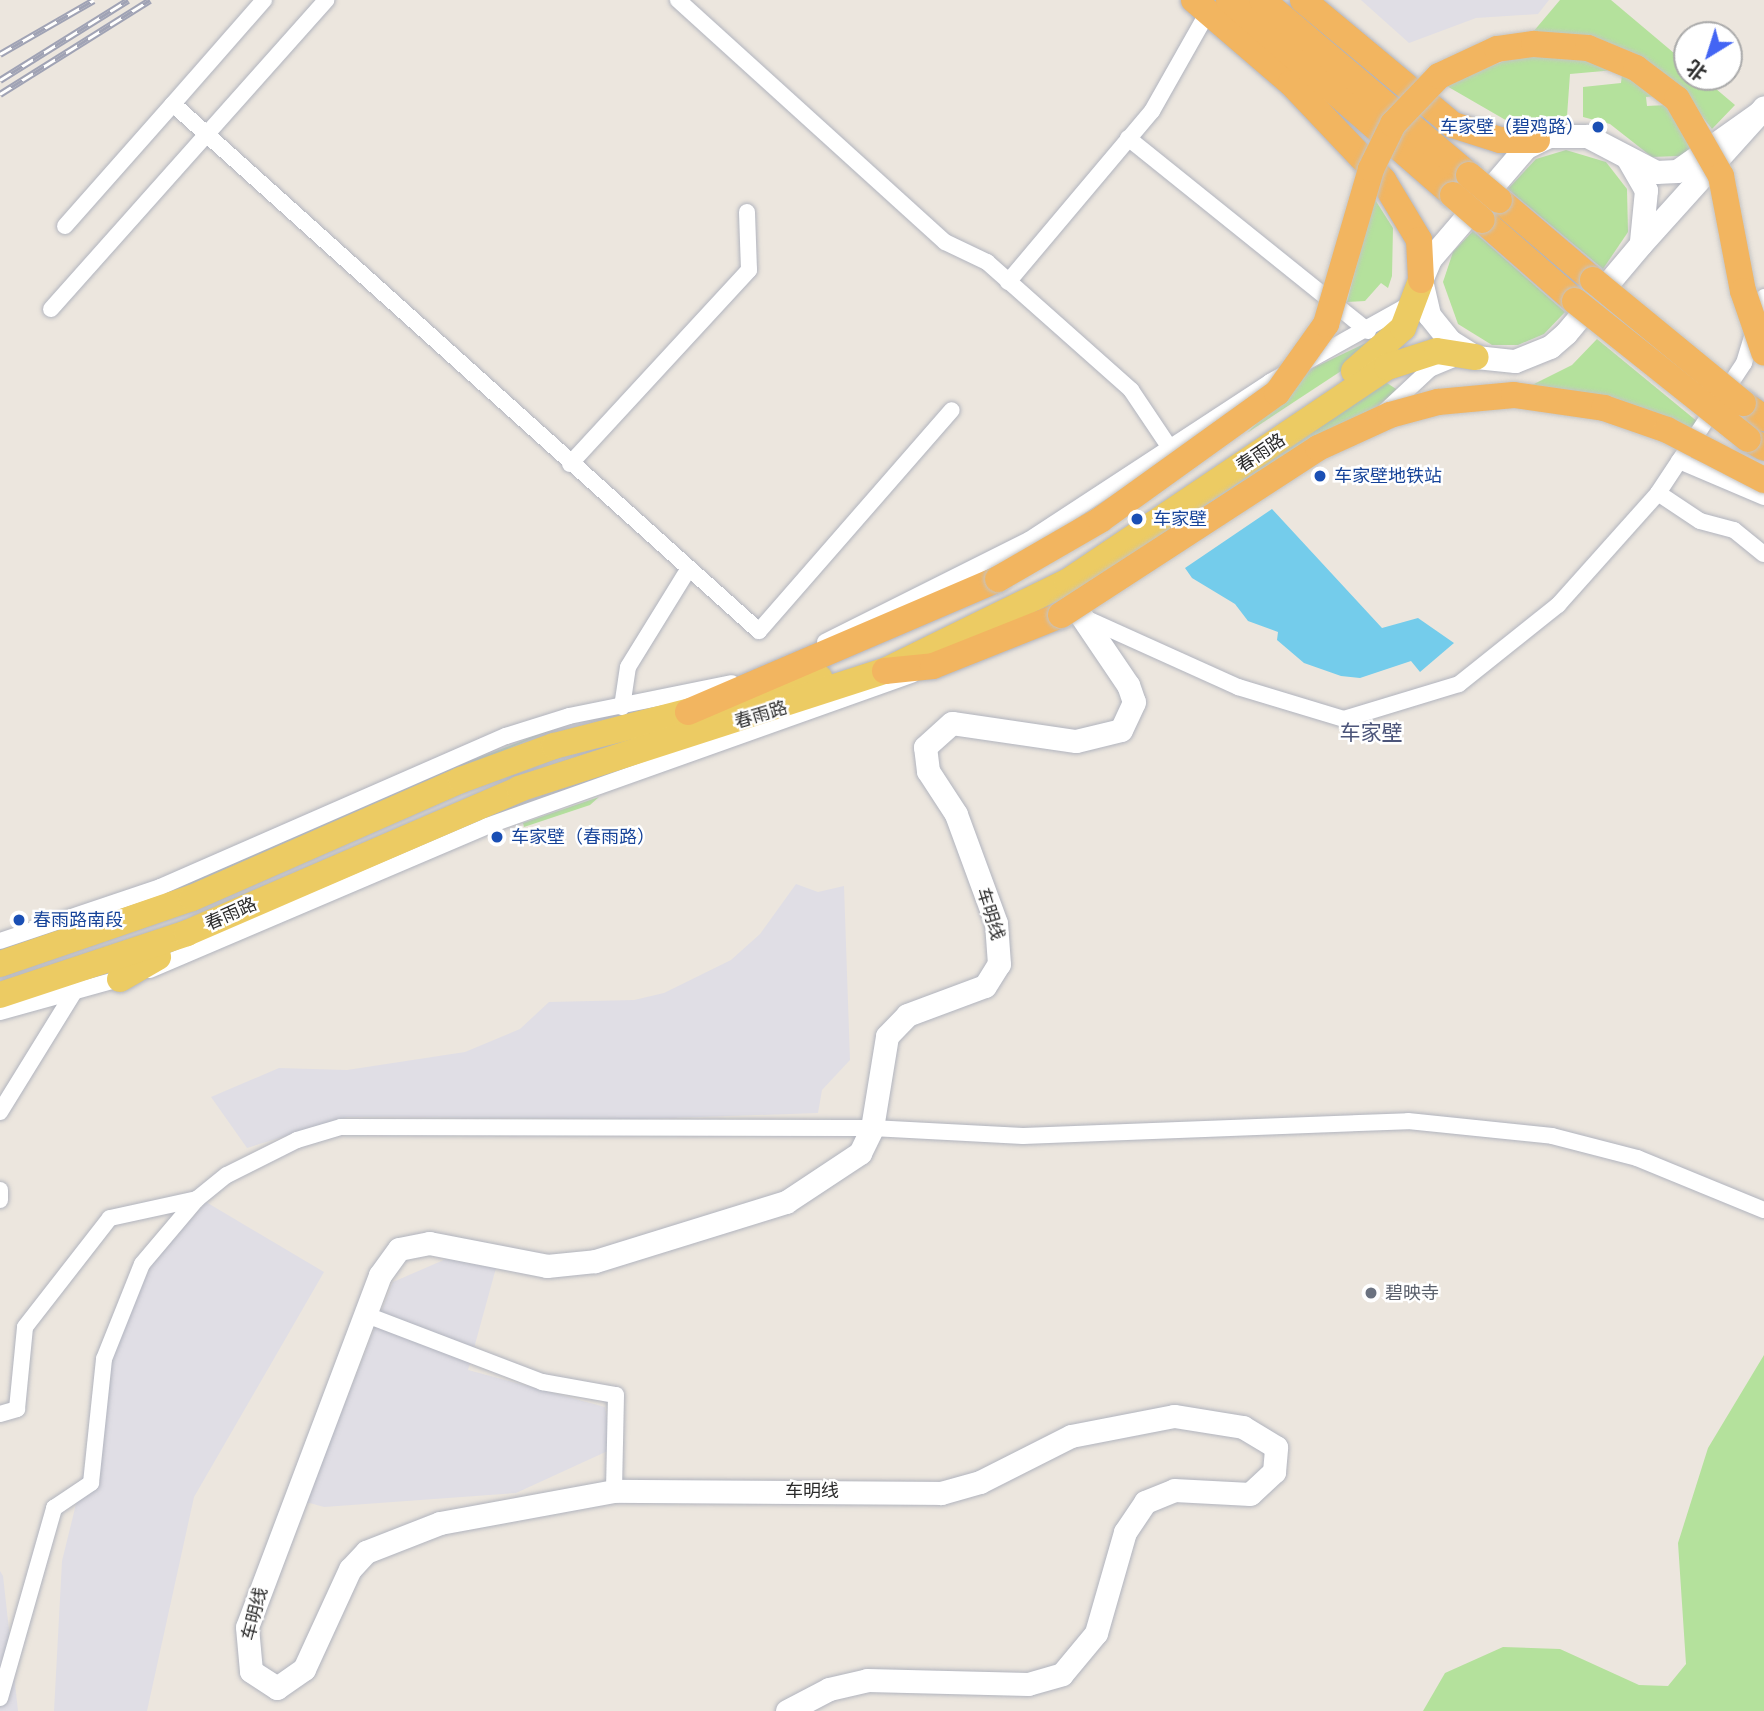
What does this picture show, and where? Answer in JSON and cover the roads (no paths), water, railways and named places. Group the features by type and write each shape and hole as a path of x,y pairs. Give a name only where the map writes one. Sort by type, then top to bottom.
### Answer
{"highway":[{"path":"1262,0 1593,280 1755,427"},
{"path":"1303,0 1453,125 1500,141 1537,140"},
{"path":"1210,4 1453,195 1575,301 1755,427"},
{"path":"1210,4 1291,83 1383,180 1419,240 1420,287"},
{"path":"688,712 762,677 998,579 1100,520 1277,393 1326,324 1371,169 1393,124 1439,76 1497,49 1534,44 1588,48 1636,68 1677,99 1721,176 1743,291 1764,352"},
{"path":"884,671 933,666 1071,616 1318,448 1390,415 1438,402 1527,396 1604,408 1667,430 1764,480"}],"main road":[{"path":"1762,109 1550,347 1515,361 1476,357 1438,328 1420,287 1443,240 1507,163 1537,140 1587,136 1656,172 1678,171 1762,109"},
{"path":"1620,151 1646,190 1640,244"},
{"name":"春雨路","path":"0,964 192,898 508,762 889,653 1066,565 1375,355 1403,328 1420,287"},
{"name":"春雨路","path":"0,995 219,920 462,812 603,762 884,671 1067,582 1387,367 1437,351 1476,357"},
{"name":"车明线","path":"787,1711 829,1689 867,1680 1028,1684 1062,1674 1096,1633 1125,1532 1145,1502 1174,1490 1250,1494 1274,1472 1276,1447 1243,1427 1174,1416 1071,1436 980,1482 941,1493 614,1491 440,1522 366,1552 350,1569 304,1669 277,1688 257,1679 246,1659 247,1627 364,1314 389,1258 413,1243 547,1266 595,1261 786,1202 848,1164 872,1128 887,1036 907,1015 985,986 1001,951 956,814 928,771 925,747 952,723 1076,741 1121,730 1134,702 1128,685 1071,616"},
{"path":"603,762 692,748"},
{"path":"120,979 219,920"}],"street":[{"path":"65,226 264,0"},
{"path":"51,309 327,0"},
{"path":"678,0 945,242 987,262 1130,390 1172,451"},
{"path":"1008,282 1152,111 1210,4"},
{"path":"173,104 570,464 759,631 953,410"},
{"path":"1128,138 1368,331"},
{"path":"570,464 749,270 747,212"},
{"path":"0,941 160,887 506,736 622,706 762,677 862,621 985,565 1172,451 1270,382 1368,331 1420,287"},
{"path":"1071,616 1285,704 1344,719 1383,712 1459,684 1516,643 1658,494 1744,363 1764,297"},
{"path":"1071,616 1321,458 1430,369 1476,357"},
{"path":"1679,461 1764,496"},
{"path":"1658,494 1700,521 1734,530 1764,554"},
{"path":"622,706 628,667 688,570"},
{"path":"0,1012 120,979 204,951 487,826 692,748 861,698 933,666"},
{"path":"0,1112 74,992"},
{"path":"0,1698 54,1508 91,1483 104,1359 124,1297 142,1264 197,1199 254,1158 341,1127 872,1128 1023,1136 1372,1121 1473,1125 1552,1136 1637,1158 1764,1210"},
{"path":"0,1190 0,1200"},
{"path":"0,1414 17,1409 24,1327 110,1218 197,1199"},
{"path":"364,1314 542,1382 616,1395 614,1491"}],"water":[{"path":"1272,509 1382,628 1418,618 1454,643 1420,672 1411,661 1360,678 1341,676 1304,663 1277,640 1278,632 1248,621 1235,604 1192,578 1185,568"}],"railway":[{"path":"0,54 94,0"},
{"path":"0,80 128,0"},
{"path":"0,94 150,0"}],"place":[{"name":"车家壁（碧鸡路）","path":"1598,127"},
{"name":"车家壁地铁站","path":"1320,476"},
{"name":"车家壁","path":"1137,519"},
{"name":"车家壁（春雨路）","path":"497,837"},
{"name":"春雨路南段","path":"19,920"},
{"name":"碧映寺","path":"1371,1293"}],"district":[{"name":"车家壁","path":"1371,732"}]}
